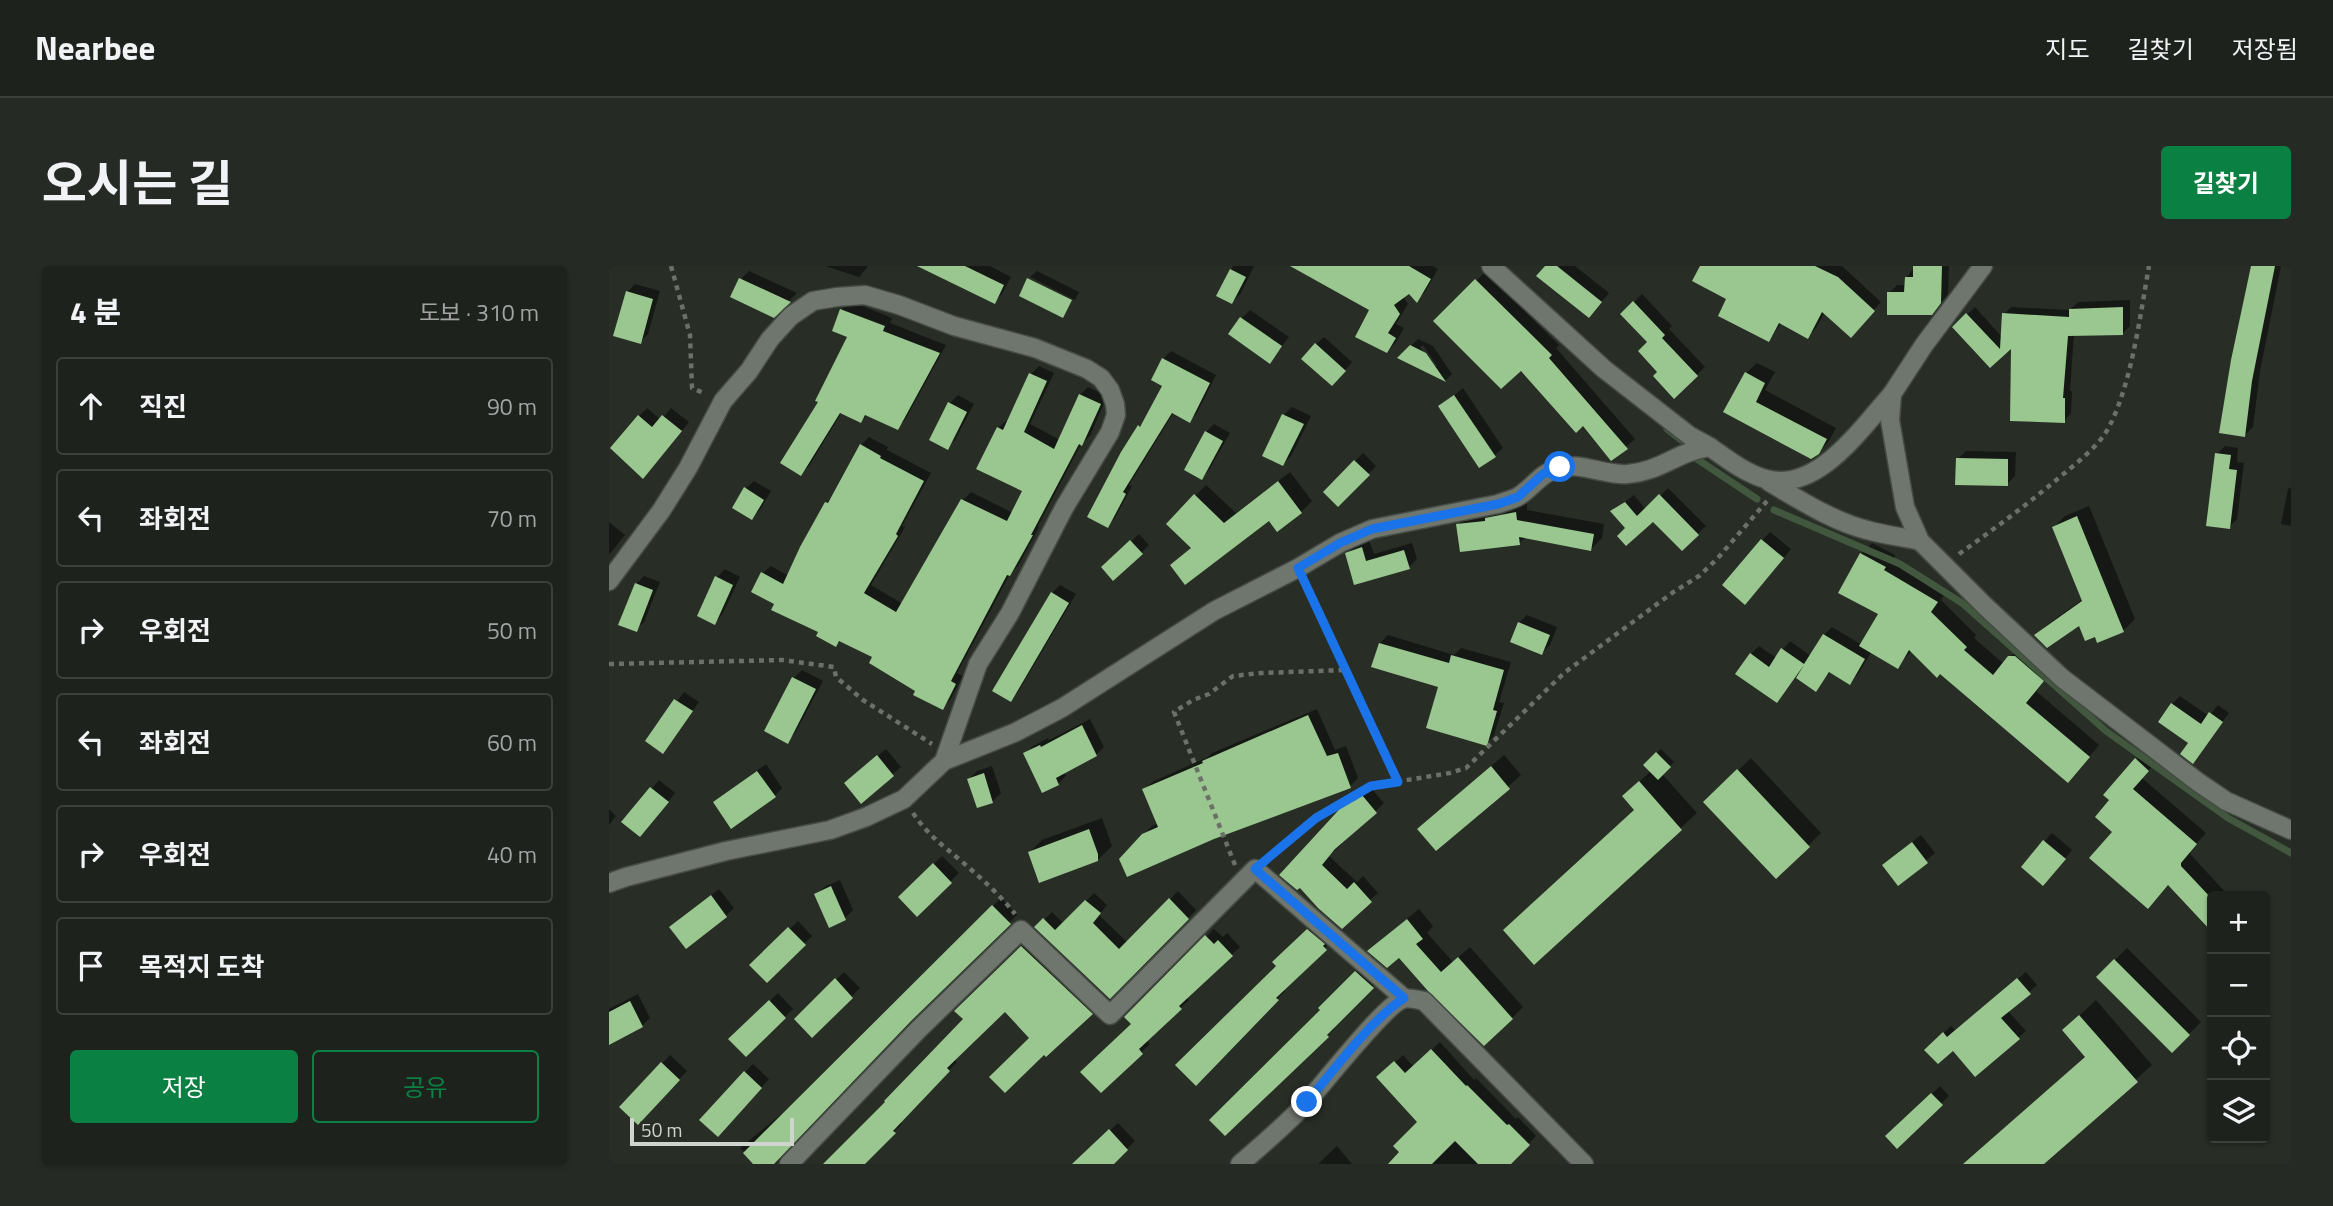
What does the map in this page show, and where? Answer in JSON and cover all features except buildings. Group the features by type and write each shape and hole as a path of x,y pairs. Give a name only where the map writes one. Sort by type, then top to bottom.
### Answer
{"street":[{"path":"1490,266 1604,369 1690,436 1814,508 1853,525 1920,541"},
{"path":"1771,483 1785,482 1829,463 1892,394 1924,345 1983,266"},
{"path":"609,581 661,511 688,468 723,401 749,371 770,339 791,316 813,301 865,295 899,305 954,326 1068,360 1101,378 1110,390 1116,415 1110,432 1064,508 1010,613 978,664 945,757 904,799 830,830 726,851 609,883"},
{"path":"1892,394 1890,420 1905,507 1920,541 2062,678 2226,801 2291,830"},
{"path":"945,757 1016,732 1062,708 1214,611 1340,543 1372,529 1498,504 1518,497 1543,474 1560,467 1582,467 1625,474 1645,472 1665,465 1691,450 1710,447"},
{"path":"789,1164 919,1029 1021,930 1110,1015 1255,869 1404,998 1425,1001 1584,1164"},
{"path":"1240,1164 1307,1102 1350,1052 1394,1005 1404,998"}],"path":[{"path":"671,266 690,335 692,388 723,401"},
{"path":"1944,565 2054,482 2087,454 2109,428 2122,394 2138,331 2149,266"},
{"path":"1255,869 1316,818 1371,786 1467,768 1564,673 1699,576 1717,559 1771,483"},
{"path":"1298,568 1398,782"},
{"path":"609,664 782,660 834,667 836,677 863,701 945,757"},
{"path":"1242,882 1174,712 1209,694 1233,676 1346,670"},
{"path":"904,799 936,842 1000,896 1022,923 1021,930"}],"waterway":[{"path":"1667,429 1681,440"},
{"path":"1697,459 1757,499"},
{"path":"1774,510 1900,564 1962,603 2106,731 2228,818 2291,853"}],"route":[{"path":"1307,1102 1350,1052 1394,1005 1404,998 1255,869 1316,818 1371,786 1398,782 1298,568 1340,543 1372,529 1498,504 1518,497 1543,474 1560,467"}]}
